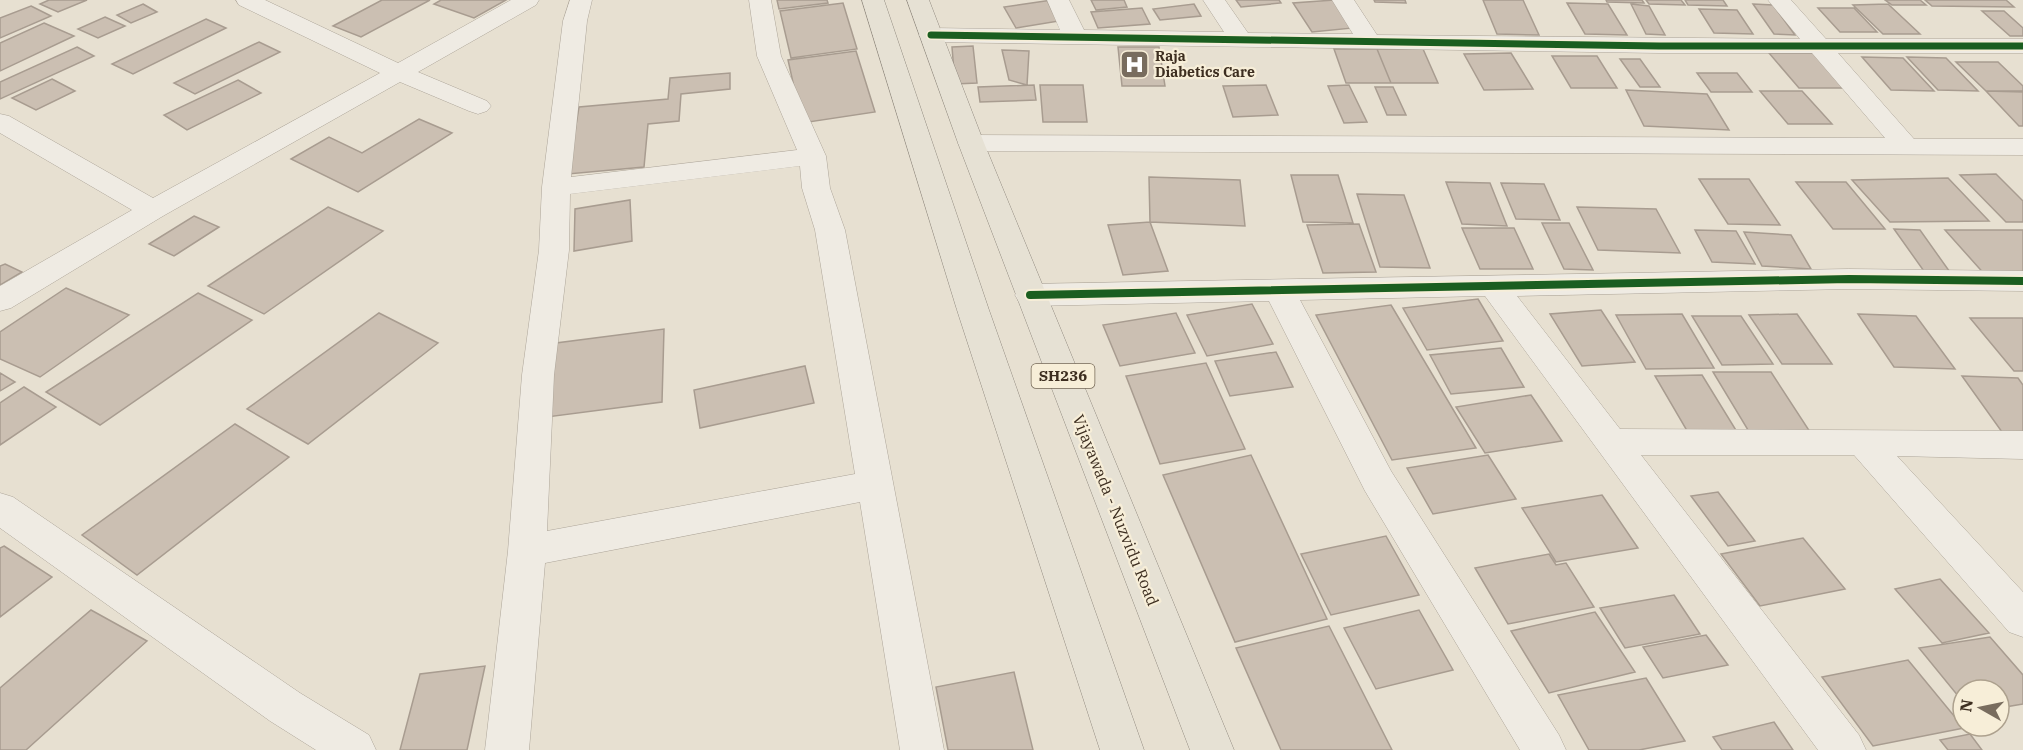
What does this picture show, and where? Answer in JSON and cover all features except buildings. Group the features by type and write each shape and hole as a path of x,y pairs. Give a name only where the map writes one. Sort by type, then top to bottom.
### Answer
{"main road":[{"path":"873,0 974,310 1122,750"},
{"name":"Vijayawada - Nuzvidu Road","path":"918,0 1030,295 1212,750"}],"street":[{"path":"247,0 400,73 478,106"},
{"path":"0,300 153,210 528,0"},
{"path":"507,750 527,550 538,375 554,249 556,187 575,21 581,0"},
{"path":"760,0 769,56 813,156 816,188 830,230 922,750"},
{"path":"1058,0 1075,36"},
{"path":"1214,0 1240,38"},
{"path":"1343,0 1369,41"},
{"path":"1779,0 1906,146"},
{"path":"931,35 1819,46 2023,46"},
{"path":"0,122 153,210"},
{"path":"971,143 2023,147"},
{"path":"556,187 813,156"},
{"path":"1030,295 1849,279 2023,281"},
{"path":"1492,286 1844,750"},
{"path":"1279,290 1378,481 1544,750"},
{"path":"1611,442 1863,442 2023,445"},
{"path":"1863,442 2023,620"},
{"path":"527,550 876,485"},
{"path":"0,508 285,707 354,750"}],"cycle path":[{"path":"931,35 1659,46 2023,46"},
{"path":"1030,295 1849,279 2023,281"}],"place":[{"name":"Raja Diabetics Care","path":"1134,64"}]}
